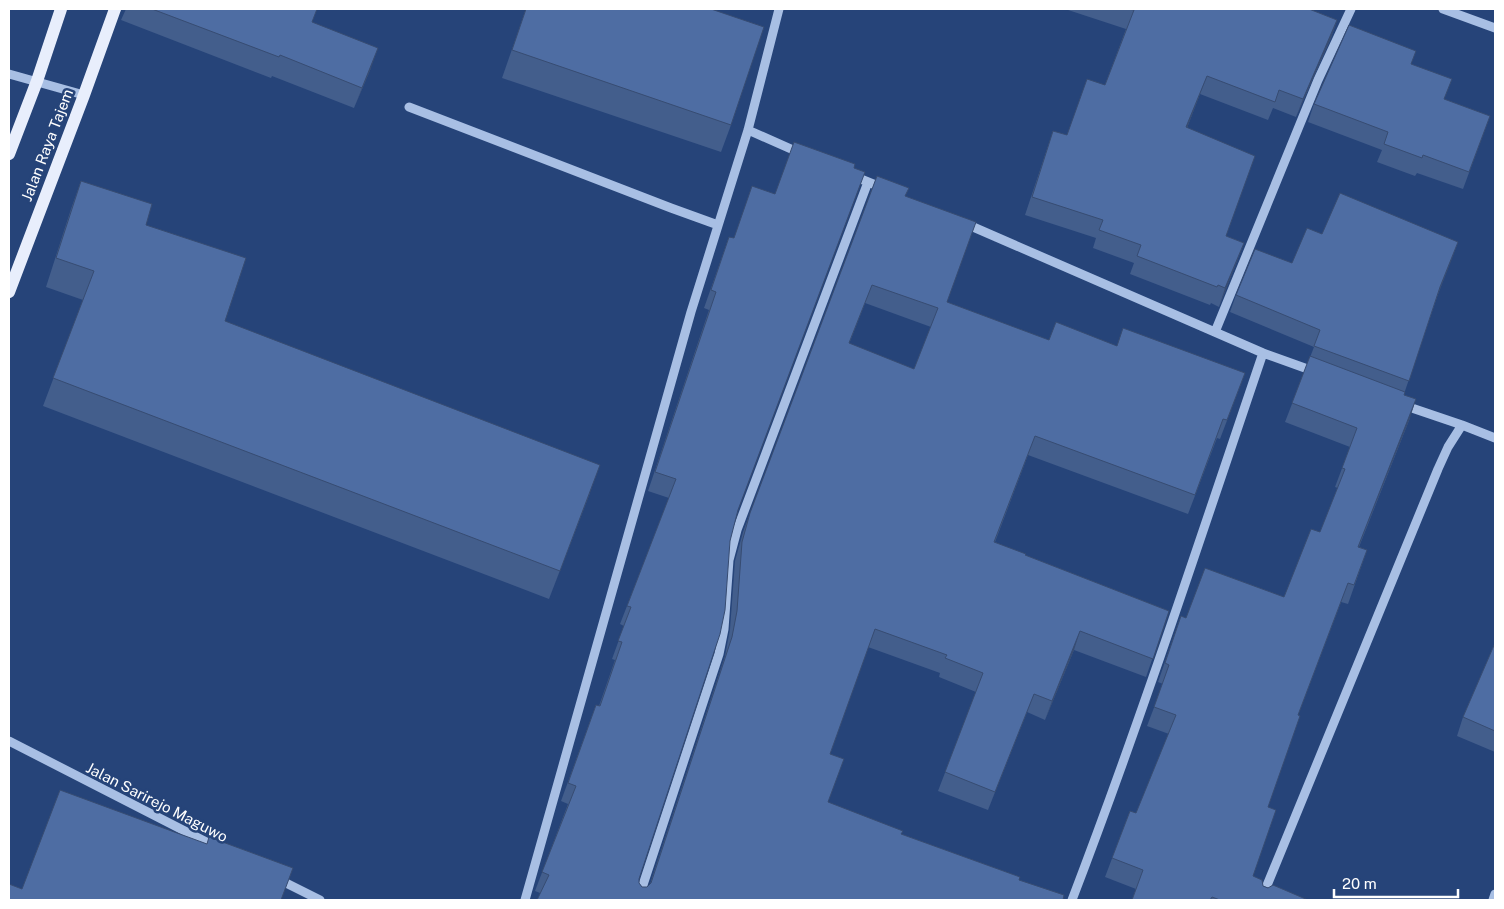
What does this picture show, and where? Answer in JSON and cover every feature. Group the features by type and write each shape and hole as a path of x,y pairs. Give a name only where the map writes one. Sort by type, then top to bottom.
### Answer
{"main road":[{"path":"9,154 61,9"},
{"name":"Jalan Raya Tajem","path":"9,292 115,9"}],"street":[{"path":"525,900 692,312 748,130 779,9"},
{"path":"1215,332 1318,80 1351,9"},
{"path":"1443,9 1495,28"},
{"path":"9,74 84,95"},
{"path":"408,107 671,208 718,224"},
{"path":"748,130 808,156"},
{"path":"842,171 894,193"},
{"path":"638,900 718,654 724,629 729,560 736,530 868,182"},
{"path":"957,220 1263,353 1326,376"},
{"path":"1072,900 1165,644 1263,353"},
{"path":"1397,403 1495,438"},
{"path":"1261,900 1270,891 1438,469 1448,447 1462,425"},
{"name":"Jalan Sarirejo Maguwo","path":"9,741 222,850"},
{"path":"267,873 320,900"},
{"path":"1493,900 1495,894"}],"building":[{"path":"152,9 317,9 312,22 378,48 362,88 280,55 279,57"},
{"path":"526,9 711,9 764,27 731,125 512,50"},
{"path":"1128,9 1309,9 1337,20 1303,99 1279,90 1275,102 1207,76 1186,127 1255,156 1226,236 1244,243 1225,288 1218,285 1217,287 1137,256 1141,245 1099,230 1103,220 1032,197 1053,131 1067,135 1087,79 1105,85 1134,10"},
{"path":"1349,25 1416,51 1411,64 1452,79 1444,99 1490,116 1469,172 1423,155 1422,158 1384,144 1388,132 1314,104"},
{"path":"794,142 855,164 854,168 865,172 738,510 730,541 725,610 720,634 639,883 642,887 647,887 651,883 732,637 737,611 742,542 750,513 877,176 909,188 905,196 976,222 947,302 1049,340 1056,322 1117,346 1123,328 1245,373 1227,420 1223,419 1195,495 1035,436 994,542 1169,611 1153,659 1080,631 1052,701 1034,694 995,792 945,772 983,673 945,658 947,655 875,629 830,754 844,759 828,802 903,831 901,834 1020,877 1019,880 1064,895 1063,900 537,900 549,875 542,872 576,786 568,783 596,705 600,706 622,642 618,641 631,607 627,606 676,479 655,472 716,292 711,290 729,237 734,238 752,186 775,194","holes":["872,285 938,308 914,369 849,343"]},
{"path":"81,181 152,204 146,225 246,258 225,321 600,465 560,571 53,378 94,271 56,258"},
{"path":"1340,193 1458,242 1440,287 1409,381 1314,346 1320,330 1236,295 1255,249 1292,263 1307,228 1322,234"},
{"path":"1310,356 1405,392 1404,395 1416,399 1358,547 1367,550 1354,585 1348,583 1298,715 1300,716 1268,807 1276,810 1253,876 1262,880 1263,886 1268,888 1273,885 1308,900 1220,900 1212,897 1210,900 1132,900 1143,870 1112,858 1130,811 1136,813 1176,715 1154,707 1169,665 1165,663 1181,616 1186,618 1205,568 1284,597 1311,529 1320,532 1345,469 1342,468 1357,428 1292,403"},
{"path":"1495,643 1495,731 1463,717"},
{"path":"60,790 207,844 209,837 293,868 281,900 9,900 9,884 22,889"}]}
